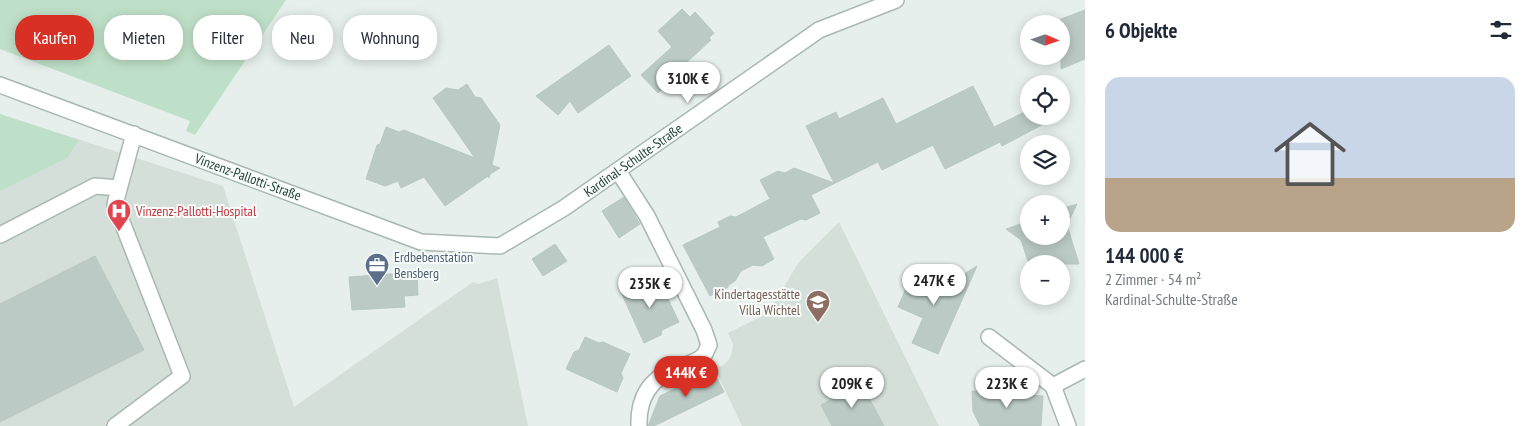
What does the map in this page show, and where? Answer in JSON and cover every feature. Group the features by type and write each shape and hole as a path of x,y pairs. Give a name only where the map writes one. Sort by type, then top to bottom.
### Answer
{"street":[{"name":"Kardinal-Schulte-Straße","path":"500,246 564,208 819,30 896,0"},
{"name":"Vinzenz-Pallotti-Straße","path":"0,85 421,242 500,246"},
{"path":"115,426 182,376 115,204 134,134"},
{"path":"618,171 647,216 704,330 709,345 704,356 690,364 672,370 654,381 643,396 639,426"},
{"path":"0,236 95,186 119,188"},
{"path":"989,337 1053,386 1068,426"},
{"path":"1053,386 1085,369"}],"shaded area":[{"name":"Vinzenz-Pallotti-Hospital","path":"0,114 223,186 294,407 473,282 478,284 497,278 528,426 0,426"},
{"name":"Kindertagesstätte Villa Wichtel","path":"839,222 939,426 742,426 715,369 729,360 732,352 733,344 728,333 768,313 799,262"}],"green space":[{"path":"0,0 286,0 276,15 272,15 272,21 262,36 262,15 193,15 193,60 246,60 195,135 186,131 190,121 29,60 94,60 94,15 15,15 15,55 0,49"},
{"path":"0,114 79,140 67,158 0,191"}],"building":[{"path":"682,9 690,17 695,12 714,33 709,38 711,40 675,73 677,76 658,93 641,75 672,47 658,31"},
{"path":"1085,10 1085,59 1061,69 1061,65 1070,65 1070,16"},
{"path":"609,45 631,76 578,113 570,101 558,115 536,96"},
{"path":"467,84 475,97 481,98 500,125 492,165 500,168 490,174 489,178 488,176 445,206 424,177 401,188 398,181 385,186 366,179 377,145 380,144 386,127 399,132 404,130 475,158 433,98 446,88 458,90"},
{"path":"973,86 994,127 1020,114 1020,125 1042,125 1002,146 1000,142 945,169 933,145 882,170 878,162 811,195 820,213 806,220 801,219 763,237 774,259 762,266 753,265 741,271 735,281 727,288 710,296 683,245 720,227 718,222 730,216 736,217 770,199 760,180 778,171 785,173 794,168 834,183 806,126 836,112 839,119 883,98 896,124"},
{"path":"624,197 640,224 619,238 602,211"},
{"path":"1077,204 1070,219 1070,206"},
{"path":"1020,224 1020,239 1006,229"},
{"path":"1070,235 1079,264 1070,264 1070,255 1026,255 1023,245 1070,245"},
{"path":"555,244 567,261 543,276 532,259"},
{"path":"95,256 144,350 0,422 0,304"},
{"path":"977,266 938,354 912,343 923,318 898,307 914,270 948,284"},
{"name":"Erdbebenstation Bensberg","path":"417,272 418,295 404,296 405,307 352,310 349,277"},
{"path":"658,278 679,322 662,330 661,335 644,343 621,292 639,283 645,285"},
{"path":"585,337 599,343 603,342 630,354 621,373 623,378 617,392 566,369 574,352 579,350"},
{"path":"713,370 724,392 654,426 648,426 660,396"},
{"path":"861,383 884,426 832,426 821,405"},
{"path":"972,391 1043,396 1041,426 980,426 973,411"}],"place":[{"name":"Vinzenz-Pallotti-Hospital","path":"119,232"},
{"name":"Erdbebenstation Bensberg","path":"377,286"},
{"name":"Kindertagesstätte Villa Wichtel","path":"818,323"}]}
